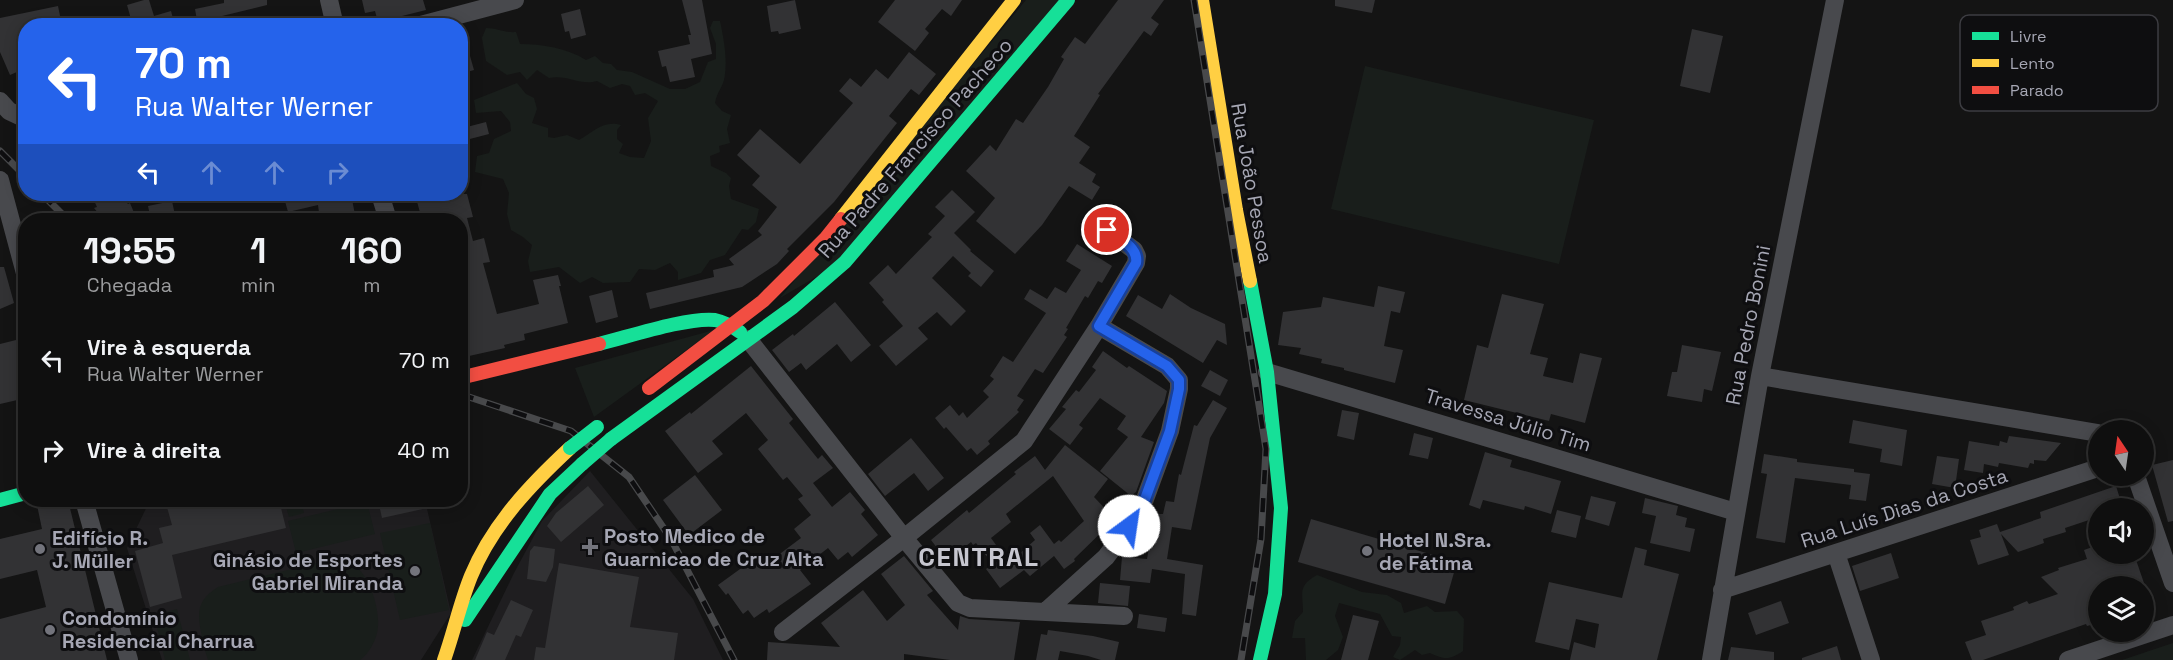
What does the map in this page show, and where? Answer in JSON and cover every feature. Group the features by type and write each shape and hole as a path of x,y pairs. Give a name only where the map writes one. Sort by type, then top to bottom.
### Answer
{"main road":[{"name":"Rua Padre Francisco Pacheco","path":"452,638 550,494 638,418 794,307 1014,0"},
{"name":"Rua Padre Francisco Pacheco","path":"633,399 763,301 835,251 926,169 1068,0"},
{"name":"Rua João Pessoa","path":"1202,0 1234,198 1267,372 1281,508 1275,594 1260,660"},
{"path":"468,376 696,320 711,319 732,325 748,339"},
{"path":"444,660 475,567 513,505 532,482 602,423"},
{"path":"532,482 550,494"},
{"path":"0,500 18,495"}],"street":[{"path":"329,0 333,18"},
{"path":"447,18 515,0"},
{"name":"Rua Pedro Bonini","path":"1712,660 1722,590 1760,376 1835,0"},
{"path":"0,180 18,247"},
{"path":"783,632 1024,441 1099,326 1136,263 1137,256 1134,250 1094,220"},
{"path":"1045,612 1106,557 1141,510 1170,431 1179,389 1179,380 1167,366 1099,326"},
{"path":"748,339 958,603 970,608 1124,616"},
{"name":"Travessa Júlio Tim","path":"1267,372 1736,512"},
{"path":"1760,376 2088,431"},
{"name":"Rua Luís Dias da Costa","path":"1722,590 2088,471"},
{"path":"2139,486 2173,583"},
{"path":"86,507 129,660"},
{"path":"1836,553 1870,660"},
{"path":"2068,660 2173,625"}],"shaded area":[{"path":"1026,0 1059,0 835,266 780,298"},
{"path":"713,21 720,21 726,58 724,80 715,103 722,111 731,115 727,129 730,143 719,146 720,152 710,156 711,166 731,178 729,186 731,199 759,209 756,222 748,230 742,229 725,255 710,260 701,273 678,280 678,272 670,263 655,270 639,269 630,282 603,283 592,277 580,283 559,267 530,272 528,261 532,245 511,230 507,214 509,193 503,179 475,172 477,156 489,153 494,139 511,131 510,122 501,111 476,113 474,100 517,83 526,94 534,98 537,109 532,123 548,128 548,137 567,135 579,140 604,125 621,125 617,130 617,139 623,144 619,153 644,158 651,141 648,118 658,101 645,93 635,95 630,86 622,84 610,88 597,81 585,82 562,77 549,78 537,70 527,80 520,72 507,75 486,61 482,38 486,28 516,32 520,44 571,52 586,60 595,56 603,63 611,64 617,70 632,72 670,89 685,89 700,82 708,62 716,59 716,44 710,28"},
{"path":"1365,66 1594,120 1559,264 1331,209"},
{"path":"714,330 594,417 575,368"},
{"name":"Posto Medico de Guarnicao de Cruz Alta","path":"590,471 693,599 723,660 472,660 542,521"},
{"path":"147,507 427,507 451,613 421,660 162,660 127,548"},
{"path":"286,507 303,507 304,513 289,517"},
{"path":"346,507 368,507 375,534 296,553 288,521"},
{"name":"Ginásio de Esportes Gabriel Miranda","path":"430,523 449,610 400,620 380,533"},
{"path":"329,560 352,564 364,576 373,595 378,615 377,633 371,648 360,660 208,660 199,614 202,603 211,592 218,587"},
{"path":"1317,575 1362,592 1387,595 1401,603 1404,613 1427,606 1435,612 1457,611 1464,619 1463,651 1447,658 1430,653 1422,655 1415,650 1400,660 1393,657 1400,645 1401,637 1392,636 1380,614 1339,603 1335,616 1343,637 1338,650 1326,660 1306,660 1305,638 1292,638 1295,621 1303,612 1302,590 1306,583"},
{"path":"177,609 190,660 165,660 154,615"},
{"path":"2173,643 2173,660 2122,660"}],"building":[{"path":"149,0 154,16 171,11 173,18 131,18 127,5"},
{"path":"224,0 267,0 267,5 222,16 222,18 197,18 195,9 224,3"},
{"path":"362,0 423,0 426,10 394,18 377,18 375,11 365,13"},
{"path":"682,0 702,0 712,54 691,59 695,77 670,82 666,66 662,67 658,51 690,44 688,35 691,35"},
{"path":"795,0 801,29 779,34 778,31 771,32 767,6"},
{"path":"895,0 962,0 951,16 942,9 925,29 929,33 915,51 878,22"},
{"path":"1118,0 1164,0 1151,18 1159,24 1151,36 1144,31 1098,94 1100,95 1074,136 1090,147 1079,163 1096,174 1092,182 1100,187 1092,200 1069,186 1042,225 1015,254 976,221 995,198 966,171 990,145 996,151 1016,119 1023,123 1048,87 1064,59 1061,57 1075,37 1085,44"},
{"path":"1335,0 1375,0 1372,13 1335,6"},
{"path":"58,6 60,18 18,18 18,72 10,75 0,52 0,18"},
{"path":"580,9 586,35 571,39 569,31 565,32 561,14"},
{"path":"1692,29 1723,36 1710,93 1680,86"},
{"path":"468,49 474,70 468,72"},
{"path":"909,52 936,74 919,95 911,89 889,116 897,123 834,202 787,249 789,251 777,264 742,287 650,309 646,293 714,277 713,270 734,265 729,259 762,235 758,231 777,207 752,185 760,176 737,155 760,129 800,164 853,103 839,91 850,78 861,87 876,69 888,79"},
{"path":"486,122 489,134 468,139 468,127"},
{"path":"952,190 975,212 954,233 970,251 994,271 981,287 968,276 971,273 953,256 932,278 966,311 951,326 937,312 918,328 928,339 896,366 879,346 903,326 869,283 888,265 896,274 932,237 928,234 945,216 935,207"},
{"path":"468,198 473,217 468,218 468,213 420,213 417,201 468,201"},
{"path":"94,201 125,201 130,203 134,213 98,213 94,208 97,207"},
{"path":"172,201 175,213 150,213 148,206"},
{"path":"285,201 352,201 355,213 319,213 318,205 288,212"},
{"path":"468,222 473,241 484,238 490,262 483,263 497,314 539,304 533,280 558,275 568,323 524,334 525,340 504,345 505,348 468,356"},
{"path":"1077,244 1112,266 1102,283 1098,281 1088,298 1085,296 1066,328 1068,329 1064,335 1067,337 1043,373 1035,369 1017,396 1024,400 1017,410 1019,412 988,441 990,444 977,455 971,448 967,451 935,418 950,405 959,416 963,412 967,418 989,397 983,391 994,379 990,376 1003,356 1013,362 1046,313 1024,299 1030,289 1047,299 1055,287 1066,293 1081,270 1066,261"},
{"path":"0,267 4,267 14,303 0,309"},
{"path":"1378,286 1405,292 1400,313 1391,311 1384,346 1403,350 1395,383 1321,363 1322,359 1299,354 1301,348 1278,345 1283,312 1321,307 1323,297 1374,307"},
{"path":"612,290 618,317 596,323 589,296"},
{"path":"1170,294 1191,308 1225,324 1227,345 1217,340 1203,363 1126,316 1138,295 1162,309"},
{"path":"1502,294 1544,304 1530,354 1548,358 1543,376 1573,383 1580,353 1602,358 1585,423 1551,414 1549,421 1464,400 1477,345 1488,348"},
{"path":"835,302 871,345 851,362 837,344 806,370 801,363 789,372 772,350 793,334 794,336"},
{"path":"16,340 18,400 0,404 0,344"},
{"path":"1682,345 1721,352 1712,391 1704,389 1702,402 1667,396 1672,372 1677,372"},
{"path":"1103,351 1167,391 1164,403 1141,437 1154,442 1136,492 1131,496 1100,471 1128,437 1117,429 1126,416 1100,398 1079,425 1083,428 1070,445 1049,429 1066,409 1062,407 1076,390 1079,392 1096,370 1092,367"},
{"path":"751,366 793,419 789,423 818,459 822,455 833,468 813,483 832,507 850,492 865,510 861,514 878,535 852,557 848,552 838,560 828,548 800,570 811,584 769,613 767,609 754,618 748,610 743,614 728,593 726,595 718,585 758,556 765,565 801,538 794,529 811,515 798,499 803,496 787,477 783,480 758,449 768,440 746,413 712,441 723,454 698,473 665,431 690,412 691,414"},
{"path":"1210,370 1228,380 1220,396 1201,386"},
{"path":"1213,400 1227,408 1210,438 1191,530 1172,527 1167,559 1203,565 1196,616 1182,614 1185,574 1152,569 1150,583 1120,580 1122,557 1147,559 1157,514 1163,514 1166,501 1174,502 1179,474 1181,475 1194,425 1197,426"},
{"path":"1342,410 1359,413 1354,440 1337,436"},
{"path":"1853,420 1907,430 1902,466 1880,462 1882,449 1849,443"},
{"path":"1414,433 1433,438 1428,459 1409,455"},
{"path":"2009,436 2061,443 2046,461 2034,460 2034,464 2030,463 2028,468 1999,463 1998,467 1984,464 1983,473 1964,470 1969,441 1999,446 2000,441 2007,443"},
{"path":"911,438 944,478 928,491 914,473 885,496 868,474"},
{"path":"1065,445 1108,479 1094,497 1115,519 1074,559 1075,561 1064,569 1054,556 1030,576 1024,570 1000,588 986,569 993,564 976,543 973,545 971,542 947,561 931,540 967,510 969,513 1035,456 1045,470","holes":["1053,476 1084,521 1061,542 1059,540 1054,544 1040,525 1030,533 1035,540 1009,563 991,538 1011,522 1006,514"]},
{"path":"1485,452 1512,460 1510,467 1561,481 1551,514 1525,506 1524,510 1483,500 1480,509 1469,505"},
{"path":"1764,454 1797,459 1797,462 1854,469 1854,472 1870,474 1866,501 1849,499 1851,485 1795,478 1785,543 1756,538 1767,474 1761,473"},
{"path":"1937,456 1959,459 1955,488 1932,484"},
{"path":"2173,460 2173,521 2168,522 2154,465"},
{"path":"695,475 722,510 689,535 663,500"},
{"path":"588,486 604,505 561,542 547,526 556,513"},
{"path":"2116,486 2120,498 2088,498 2088,520 2065,528 2066,532 2043,539 2044,543 2018,552 2001,534 2009,555 1978,565 1970,540 1981,537 1979,530 1997,524 2000,532 2041,518 2040,512"},
{"path":"1591,496 1616,502 1609,526 1585,519"},
{"path":"1645,498 1678,506 1676,515 1687,518 1685,527 1695,529 1690,552 1650,543 1656,516 1642,513"},
{"path":"37,507 70,507 107,660 0,660 0,619 46,607 37,570 0,579 0,539 42,529"},
{"path":"167,507 281,507 286,528 172,555 182,598 150,607 135,551 163,543 159,528 172,525"},
{"path":"380,507 432,507 382,518"},
{"path":"1557,510 1581,516 1576,538 1551,532"},
{"path":"1311,519 1457,562 1445,604 1298,562"},
{"path":"534,546 555,549 553,567 546,582 527,579 530,551"},
{"path":"1635,547 1647,550 1644,565 1679,574 1657,660 1570,660 1574,642 1595,648 1599,624 1576,619 1569,650 1535,642 1549,582 1622,598"},
{"path":"2088,549 2088,564 2137,564 2142,576 2088,576 2088,626 2086,624 1983,660 1972,660 1965,642 1986,635 1981,621 2014,610 2013,607 2027,601 2029,604 2058,594 2041,577 2059,570 2058,568 2087,559 2084,550"},
{"path":"1891,553 1899,578 1860,591 1852,566"},
{"path":"904,556 933,591 927,595 958,630 960,616 969,619 1020,622 1014,660 950,660 904,654 904,660 767,660 768,642 840,647 821,623 863,590 887,621 905,605 881,574"},
{"path":"559,563 639,577 630,627 678,633 674,660 534,660 536,647 545,648"},
{"path":"1100,583 1130,586 1128,606 1098,603"},
{"path":"511,600 533,610 521,637 516,635 505,660 475,660 487,632 494,635"},
{"path":"1781,601 1789,623 1756,635 1748,613"},
{"path":"1139,614 1167,618 1165,632 1137,628"},
{"path":"1353,615 1379,621 1368,660 1341,660"},
{"path":"1048,630 1119,642 1115,660 1101,660 1060,651 1058,660 1036,660 1041,634 1047,635"},
{"path":"1837,646 1841,660 1802,660 1802,658"},
{"path":"1731,647 1774,652 1774,660 1728,660"}],"railway":[{"path":"1194,0 1266,449 1261,539 1241,660"},
{"path":"0,151 18,169"},
{"path":"49,201 61,213"},
{"path":"468,397 571,431 629,477 671,539 734,660"}],"traffic: fast":[{"path":"611,439 793,307 845,262 1068,0"},
{"path":"1250,281 1267,372 1281,508 1275,594 1260,660"},
{"path":"599,344 674,324 703,320 722,322 740,332"},
{"path":"570,448 597,427"},
{"path":"582,464 611,439"},
{"path":"465,620 550,494 582,464"},
{"path":"0,500 18,495"}],"traffic: slow":[{"path":"841,219 1014,0"},
{"path":"1202,0 1236,210 1250,281"},
{"path":"444,660 467,586 490,540 513,507 570,448"}],"traffic: jam":[{"path":"649,388 763,301 825,239 841,219"},
{"path":"468,376 599,344"}],"place":[{"name":"Posto Medico de Guarnicao de Cruz Alta","path":"590,547"},
{"name":"Edifício R. J. Müller","path":"40,549"},
{"name":"Hotel N.Sra. de Fátima","path":"1367,551"},
{"name":"Ginásio de Esportes Gabriel Miranda","path":"415,571"},
{"name":"Condomínio Residencial Charrua","path":"50,630"}],"district":[{"name":"CENTRAL","path":"979,557"}],"route":[{"path":"1107,230 1134,250 1137,256 1136,263 1099,326 1167,366 1179,380 1170,431 1141,510 1129,526"}]}
